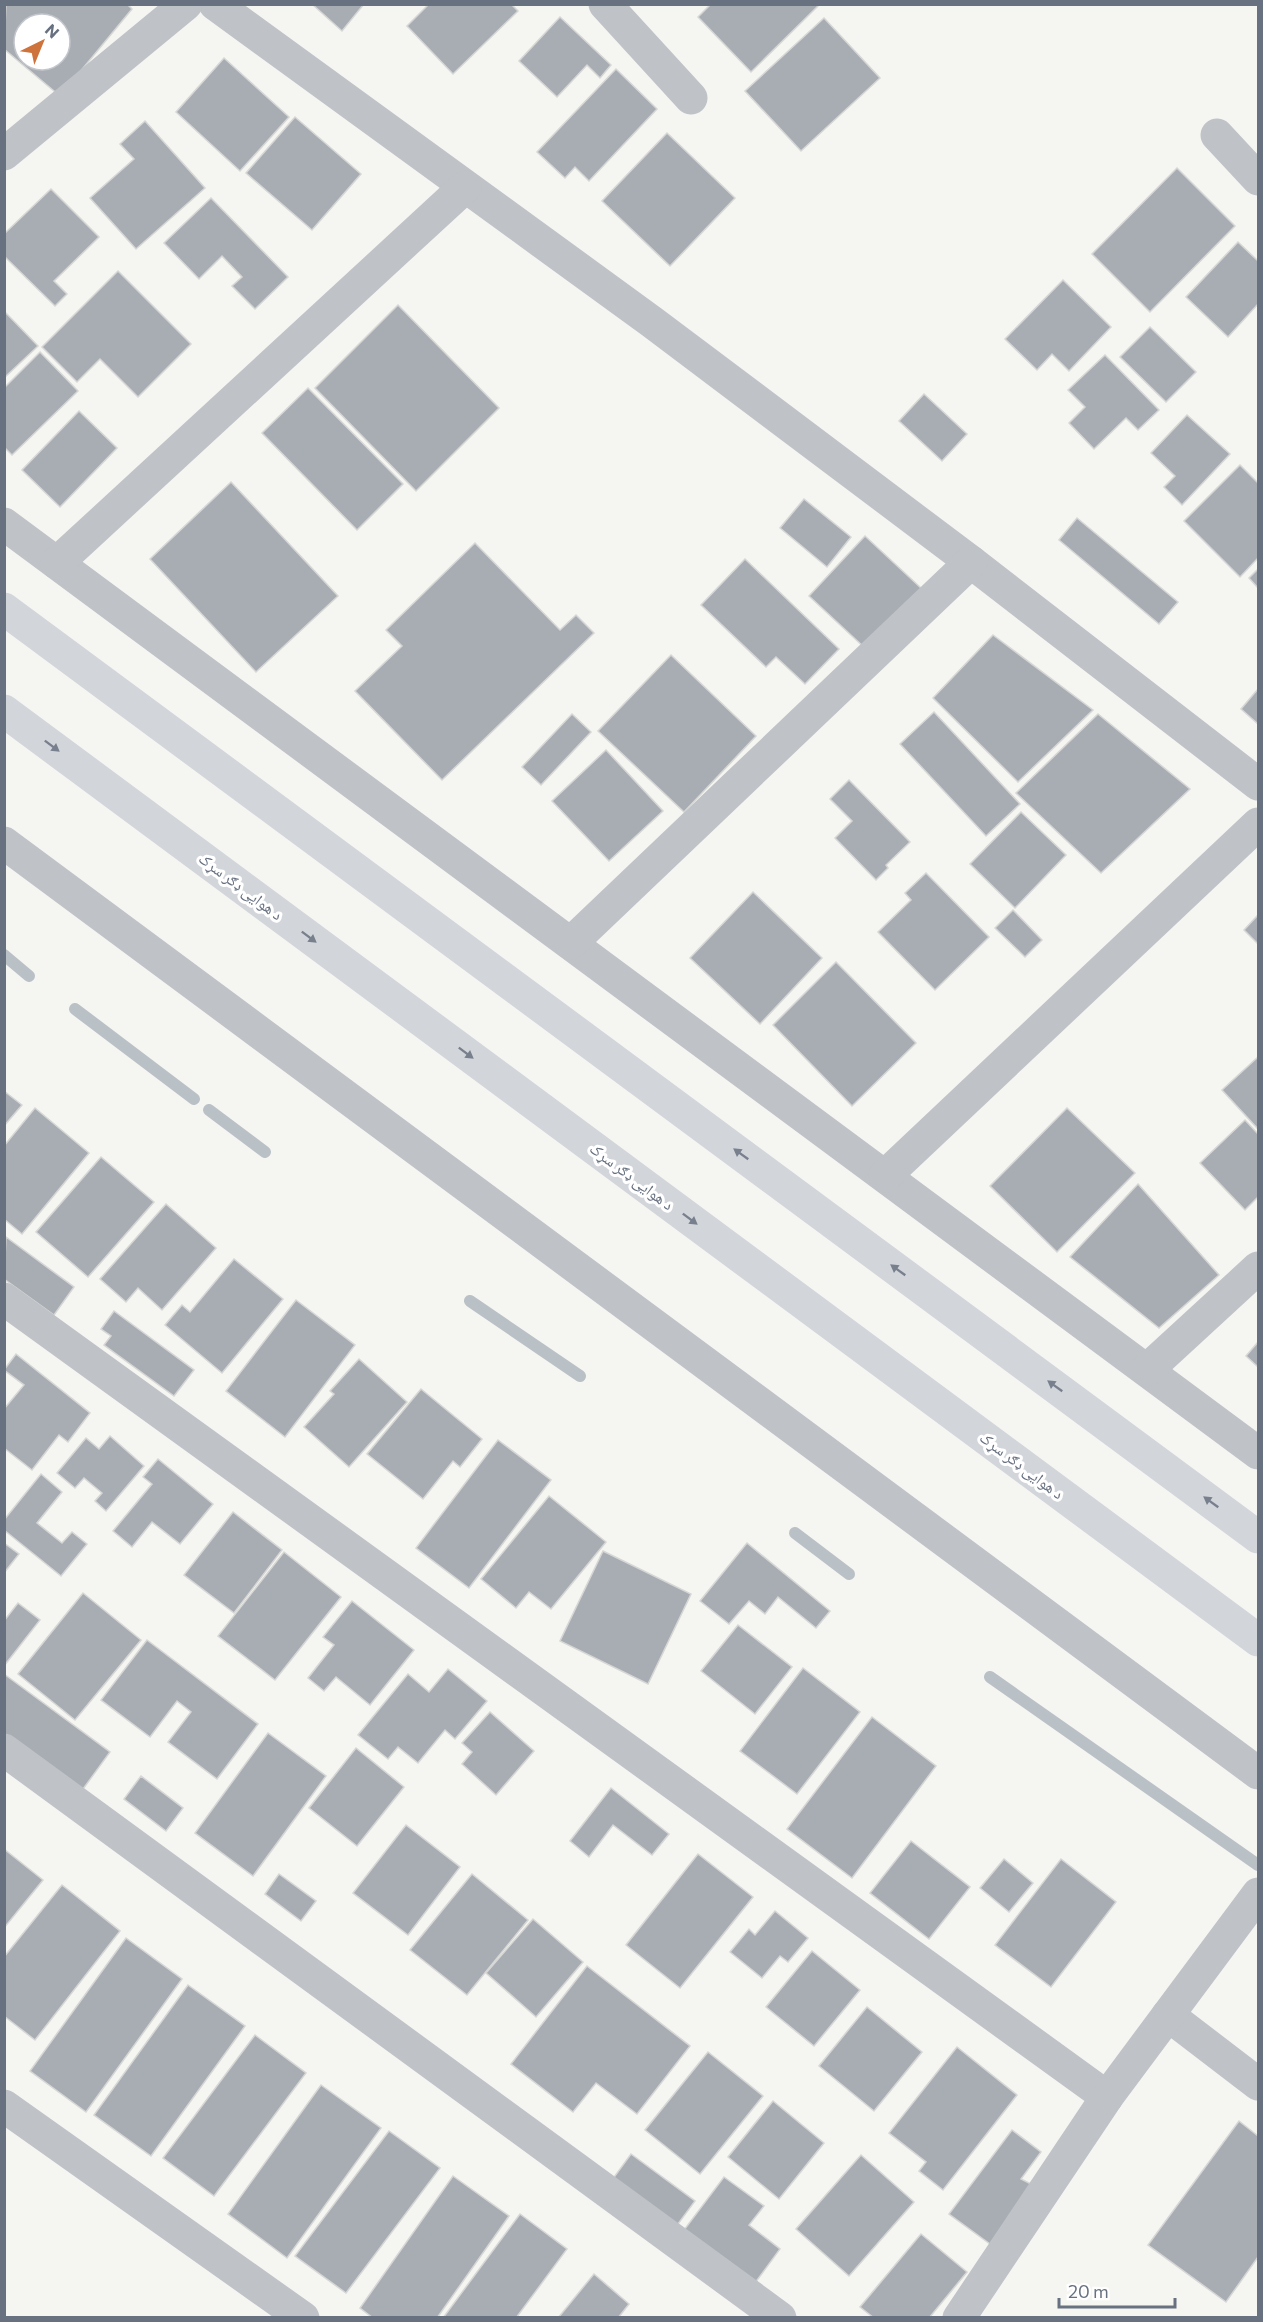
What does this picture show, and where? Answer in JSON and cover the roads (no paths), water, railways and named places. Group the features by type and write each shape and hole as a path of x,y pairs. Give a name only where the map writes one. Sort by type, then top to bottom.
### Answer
{"main road":[{"path":"4,609 1258,1537"},
{"name":"د هوایی ډګر سړک","path":"4,711 1258,1640"}],"street":[{"path":"4,154 186,4"},
{"path":"215,4 652,322 971,562 1258,784"},
{"path":"605,4 691,98"},
{"path":"1217,135 1258,179"},
{"path":"57,563 465,187"},
{"path":"4,524 1258,1453"},
{"path":"571,943 971,562"},
{"path":"885,1176 1258,824"},
{"path":"4,843 1258,1773"},
{"path":"1147,1370 1258,1268"},
{"path":"4,1299 1107,2097"},
{"path":"4,1750 780,2318"},
{"path":"959,2318 1107,2097 1255,1897"},
{"path":"1168,2014 1258,2084"},
{"path":"4,2106 303,2318"}],"waterway":[{"path":"4,955 29,976"},
{"path":"75,1009 194,1099"},
{"path":"209,1110 265,1152"},
{"path":"470,1301 580,1376"},
{"path":"795,1533 849,1574"},
{"path":"990,1677 1258,1865"}]}
